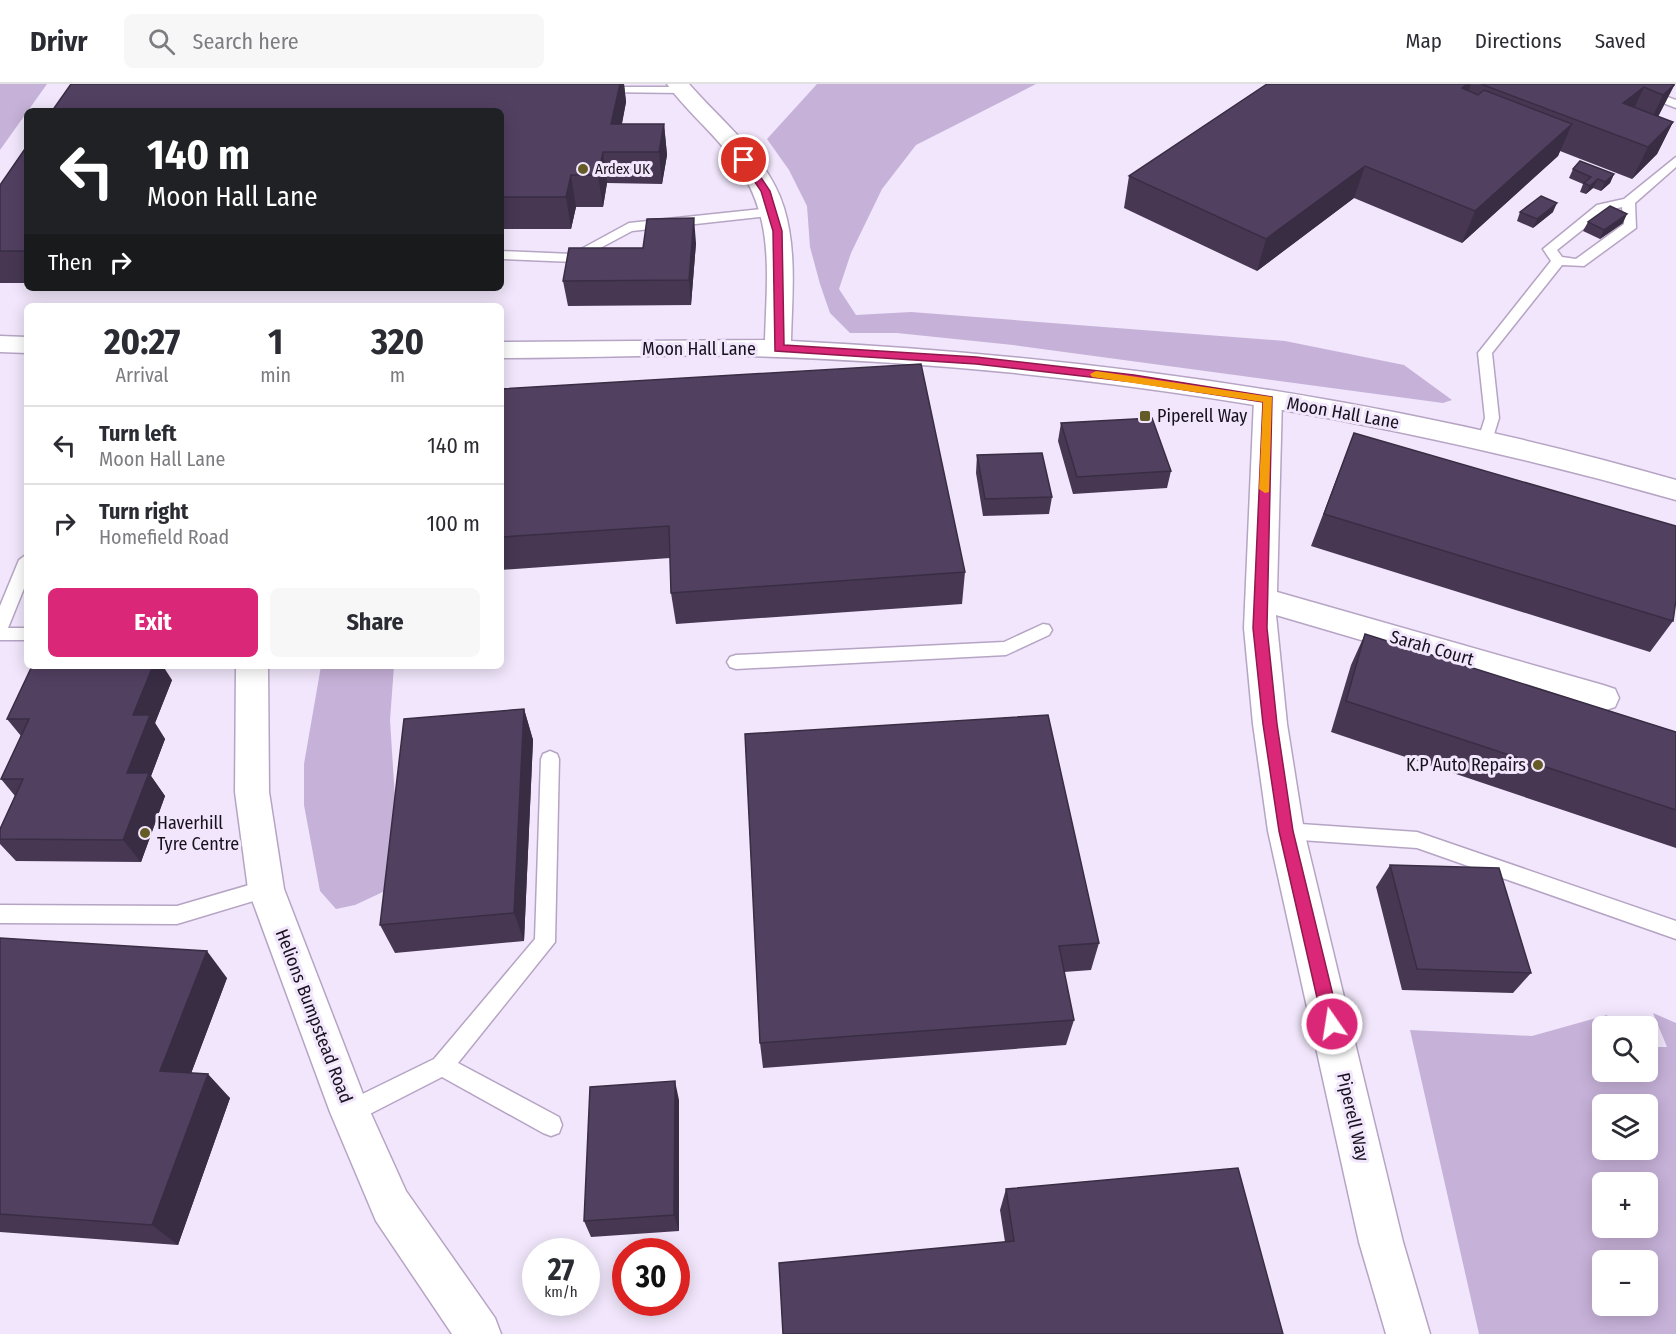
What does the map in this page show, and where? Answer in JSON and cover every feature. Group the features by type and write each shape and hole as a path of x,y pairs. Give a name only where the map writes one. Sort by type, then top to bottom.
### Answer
{"street":[{"path":"680,87 744,160 766,191 777,231 778,348"},
{"path":"0,344 24,345"},
{"name":"Moon Hall Lane","path":"504,350 778,348 976,360 1134,379 1268,399 1486,440 1587,463 1676,490"},
{"name":"Piperell Way","path":"1268,399 1260,628 1267,700 1286,831 1381,1242 1408,1334"},
{"name":"Sarah Court","path":"1261,599 1603,698"},
{"name":"Helions Bumpstead Road","path":"252,669 252,792 266,889 351,1112 391,1206 479,1334"}],"lane":[{"path":"1621,84 1676,104"},
{"path":"591,90 680,87"},
{"path":"1558,261 1550,249 1602,208 1628,202 1676,161"},
{"path":"1558,261 1579,263 1632,225 1628,202"},
{"path":"504,255 574,258 629,228 772,212"},
{"path":"1486,440 1492,418 1485,352 1558,261"},
{"path":"0,627 24,567"},
{"path":"736,662 1006,648 1043,630"},
{"path":"0,634 24,634"},
{"path":"351,1112 442,1066 545,942 550,759"},
{"path":"1286,831 1417,840 1676,930"},
{"path":"0,914 177,915 266,889"},
{"path":"442,1066 551,1125"}],"shaded area":[{"path":"0,84 47,84 30,108 24,108 24,116 0,150"},
{"path":"817,84 1036,84 916,145 882,189 851,253 839,289 856,315 911,312 1285,341 1404,365 1452,400 1443,403 1013,345 897,333 850,333 830,313 810,247 807,206 789,170 767,139"},
{"path":"320,669 394,669 390,720 395,799 385,891 355,905 336,909 320,891 304,805 304,764"},
{"path":"1653,1013 1676,1023 1676,1334 1479,1334 1410,1030 1532,1036 1592,1019 1592,1082 1658,1082 1658,1047 1667,1047 1658,1025 1658,1016 1654,1016"}],"building":[{"path":"71,84 620,84 611,124 664,124 659,152 603,152 598,175 571,175 566,197 504,197 504,108 54,108"},
{"path":"1267,84 1467,84 1462,88 1478,95 1484,90 1572,124 1475,211 1365,166 1266,239 1129,176"},
{"path":"1481,84 1671,84 1674,85 1663,95 1644,87 1623,103 1673,122 1648,147"},
{"path":"24,150 24,251 0,251 0,185"},
{"path":"1580,161 1614,174 1605,182 1598,179 1590,186 1584,183 1591,177 1573,169"},
{"path":"1541,196 1557,203 1537,219 1520,212"},
{"path":"1610,206 1627,214 1604,230 1588,222"},
{"path":"694,218 689,280 563,281 569,248 643,248 647,219"},
{"path":"921,364 965,572 671,593 669,526 504,537 504,389"},
{"path":"1152,418 1171,471 1077,477 1061,423"},
{"path":"1354,433 1676,526 1676,600 1673,621 1324,514"},
{"path":"1042,453 1052,497 985,499 977,455"},
{"path":"1365,634 1676,732 1676,810 1346,701"},
{"path":"31,669 152,669 133,715 150,715 127,773 149,773 123,840 0,839 0,829 23,779 1,779 29,719 7,719"},
{"path":"524,709 514,913 380,925 404,719"},
{"path":"1048,715 1099,943 1059,946 1074,1020 760,1043 745,734"},
{"path":"1390,865 1499,868 1531,973 1417,969"},
{"path":"0,938 207,951 160,1071 208,1074 152,1225 0,1214"},
{"path":"675,1081 674,1215 584,1221 590,1087"},
{"path":"1238,1168 1283,1334 783,1334 779,1263 1014,1241 1006,1189"}],"slow traffic":[{"path":"1096,374 1268,399 1265,489"}],"place":[{"name":"Ardex UK","path":"583,169"},
{"name":"Piperell Way","path":"1145,416"},
{"name":"K.P Auto Repairs","path":"1538,765"},
{"name":"Haverhill Tyre Centre","path":"145,833"}],"route":[{"path":"744,160 766,191 777,231 778,348 976,360 1134,379 1268,399 1260,628 1270,724 1286,831 1332,1024"}]}
